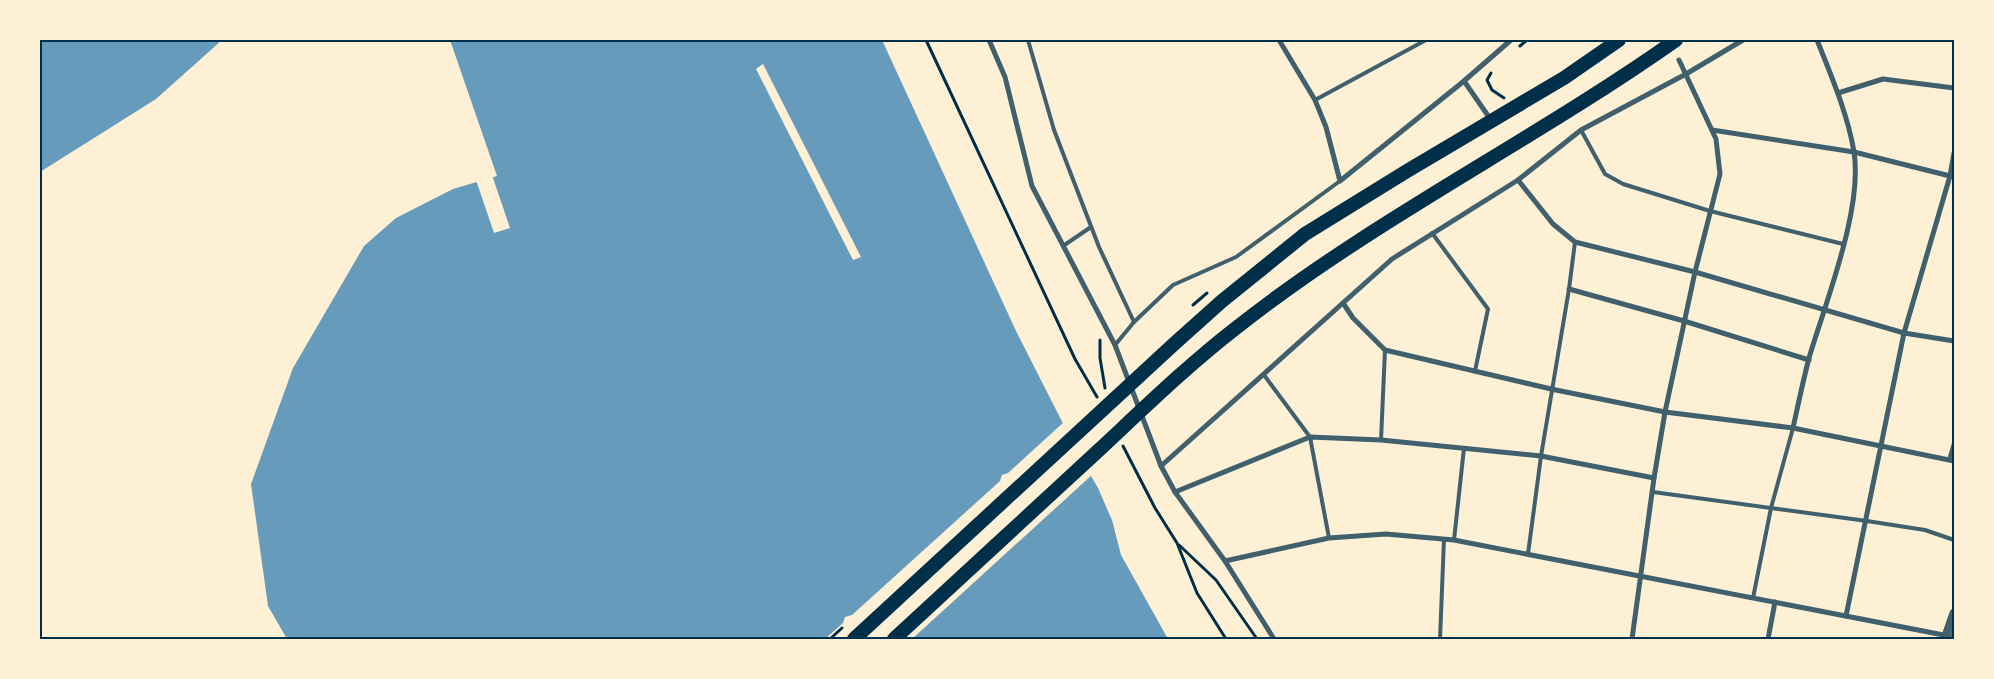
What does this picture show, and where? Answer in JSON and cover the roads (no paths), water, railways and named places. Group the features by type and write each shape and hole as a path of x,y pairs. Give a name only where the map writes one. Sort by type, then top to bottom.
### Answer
{"highway":[{"path":"854,639 1174,344 1222,301 1305,234 1564,78 1619,40"},
{"path":"894,639 1185,370 1236,327 1318,267 1412,206 1621,79 1676,40"}],"street":[{"path":"990,40 1005,77 1032,186 1115,345 1161,466 1175,492 1225,561 1274,639"},
{"path":"1279,40 1315,100 1326,127 1340,182 1464,81 1511,40"},
{"path":"1161,466 1392,259 1518,180 1582,130 1686,74 1743,40"},
{"path":"1793,428 1809,360 1843,244 1854,195 1854,152 1838,93 1817,40"},
{"path":"1632,639 1665,412 1695,272 1720,174 1716,139 1679,60"},
{"path":"1838,93 1883,79 1954,88"},
{"path":"1464,81 1492,120"},
{"path":"1712,130 1854,152 1952,176"},
{"path":"1846,616 1904,333 1952,176 1954,153"},
{"path":"1518,180 1553,224 1575,242 1695,272 1904,333 1954,341"},
{"path":"1570,289 1684,321 1809,360"},
{"path":"1343,303 1353,318 1384,350 1665,412 1793,428 1952,460"},
{"path":"1175,492 1310,437 1381,440 1541,456 1654,478"},
{"path":"1225,561 1329,538 1386,534 1454,540 1948,637 1954,613"},
{"path":"1768,639 1775,602"}],"lane":[{"path":"1028,40 1054,130 1091,227 1134,322"},
{"path":"1315,100 1426,40"},
{"path":"1582,130 1605,174 1622,184 1710,211 1843,244"},
{"path":"1115,345 1134,322 1173,285 1236,256 1340,182"},
{"path":"1063,246 1091,227"},
{"path":"1432,233 1488,309 1475,371"},
{"path":"1528,554 1541,456 1570,289 1575,242"},
{"path":"1381,440 1384,350"},
{"path":"1264,375 1310,437 1329,538"},
{"path":"1753,598 1771,508 1793,428"},
{"path":"1952,460 1954,443"},
{"path":"1454,540 1464,448"},
{"path":"1653,492 1925,530 1954,540"},
{"path":"1440,639 1444,539"}],"water":[{"path":"40,40 222,40 156,99 40,172"},
{"path":"450,40 882,40 1016,331 1080,457 1098,488 1112,520 1121,555 1168,639 287,639 268,606 251,484 293,368 364,246 396,218 453,189 497,176"}]}
